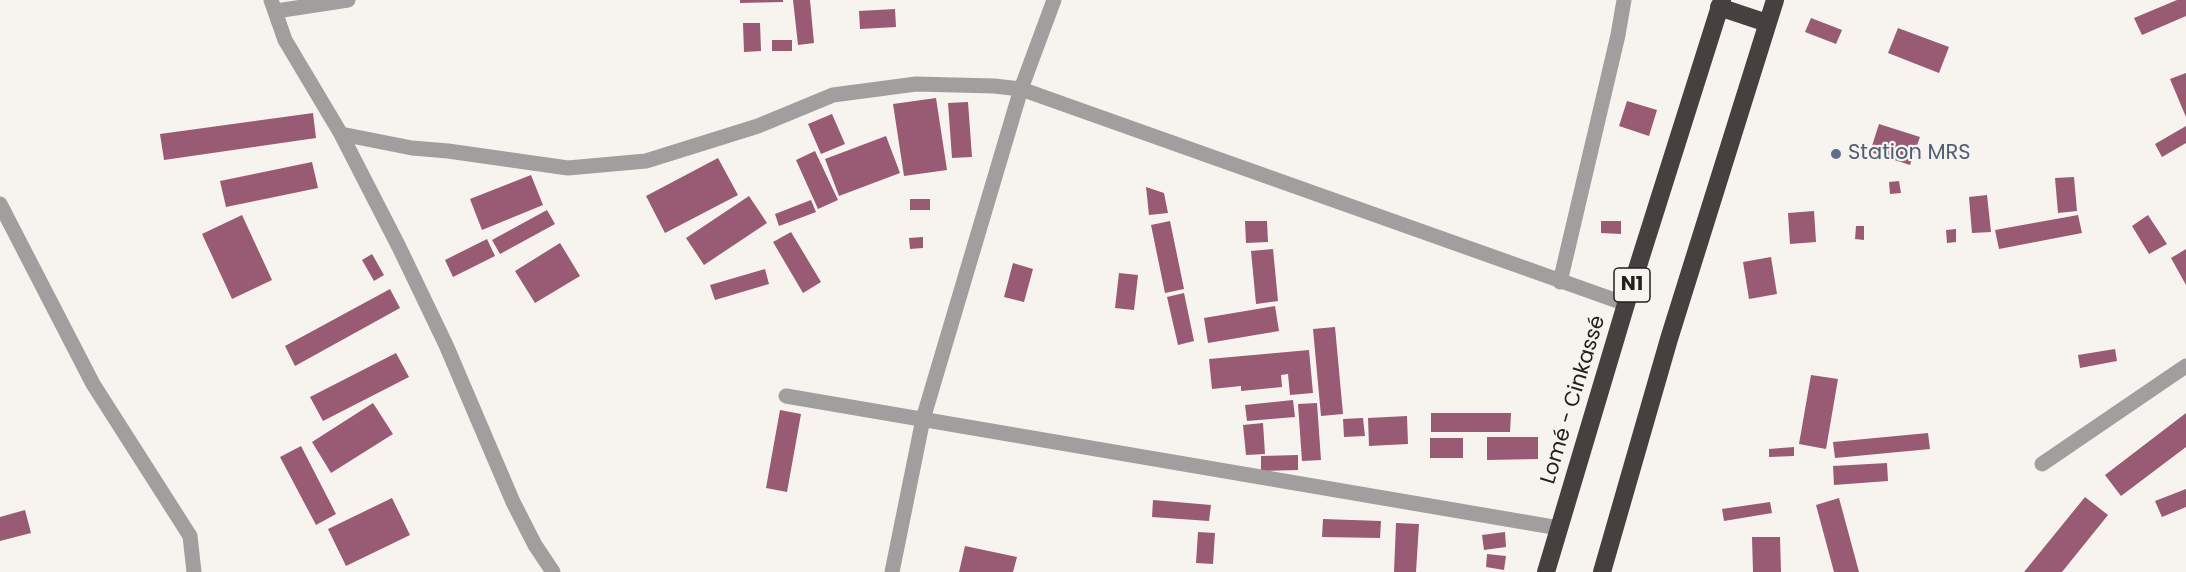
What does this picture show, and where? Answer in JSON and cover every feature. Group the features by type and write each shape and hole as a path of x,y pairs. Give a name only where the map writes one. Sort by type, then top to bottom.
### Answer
{"highway":[{"name":"N1","path":"1602,572 1669,339 1775,0"},
{"path":"1720,3 1767,23"},
{"name":"Lomé - Cinkassé","path":"1546,572 1626,304 1720,3"}],"street":[{"path":"348,0 273,6 285,40 341,134 446,345 513,502 535,545 553,572"},
{"path":"892,572 923,419 1021,89 1054,0"},
{"path":"1560,282 1618,35 1624,0"},
{"path":"341,134 412,148 568,168 645,161 758,126 833,95 916,84 1021,89 1626,304"},
{"path":"0,204 93,384 190,536 194,572"},
{"path":"2042,465 2184,369"},
{"path":"786,396 1559,528"}],"building":[{"path":"740,0 783,0 783,2 740,3"},
{"path":"793,0 810,0 814,43 798,45"},
{"path":"2177,0 2186,0 2186,16 2142,35 2134,18"},
{"path":"895,9 896,27 860,29 859,11"},
{"path":"1811,18 1842,30 1836,44 1805,32"},
{"path":"743,23 760,23 761,51 744,52"},
{"path":"1898,28 1949,47 1939,73 1888,53"},
{"path":"772,40 792,40 792,51 772,51"},
{"path":"2186,73 2186,117 2170,79"},
{"path":"936,98 947,170 904,176 893,104"},
{"path":"1627,101 1657,110 1649,136 1619,126"},
{"path":"968,102 972,157 952,158 948,103"},
{"path":"313,113 316,138 164,160 160,134"},
{"path":"832,114 845,144 821,154 808,124"},
{"path":"1879,124 1920,137 1910,165 1870,152"},
{"path":"2186,126 2186,143 2162,157 2155,144"},
{"path":"886,136 900,173 839,196 825,159"},
{"path":"815,151 838,200 818,209 796,160"},
{"path":"718,158 738,195 665,233 646,196"},
{"path":"312,162 318,188 226,207 220,181"},
{"path":"531,175 543,205 482,230 470,199"},
{"path":"2074,177 2077,211 2058,213 2055,178"},
{"path":"1899,181 1901,193 1890,194 1889,182"},
{"path":"1146,187 1164,193 1168,213 1149,215"},
{"path":"1987,195 1991,232 1972,233 1969,197"},
{"path":"749,196 767,223 704,265 686,238"},
{"path":"910,199 930,199 930,210 910,210"},
{"path":"811,200 816,212 779,226 775,214"},
{"path":"547,210 555,224 500,254 492,240"},
{"path":"1814,211 1816,242 1790,244 1788,213"},
{"path":"242,215 272,280 232,299 202,234"},
{"path":"2078,215 2082,233 1999,249 1995,230"},
{"path":"2148,215 2167,244 2149,254 2132,226"},
{"path":"1170,221 1184,289 1165,293 1151,225"},
{"path":"1245,221 1267,221 1268,242 1246,243"},
{"path":"1601,221 1621,221 1621,234 1601,233"},
{"path":"1856,226 1864,226 1864,240 1855,239"},
{"path":"1956,229 1956,242 1947,243 1946,230"},
{"path":"791,232 821,282 803,293 773,242"},
{"path":"923,237 923,248 910,249 909,238"},
{"path":"487,239 495,256 453,277 445,260"},
{"path":"560,243 580,276 535,303 515,271"},
{"path":"1273,249 1278,301 1256,304 1251,251"},
{"path":"2186,249 2186,285 2171,258"},
{"path":"372,254 384,275 374,281 362,260"},
{"path":"1771,257 1777,294 1749,299 1743,262"},
{"path":"1013,263 1033,269 1024,302 1004,297"},
{"path":"765,269 769,284 715,300 710,285"},
{"path":"1119,273 1138,275 1134,310 1115,308"},
{"path":"390,289 400,308 295,366 285,346"},
{"path":"1184,293 1194,341 1178,345 1167,297"},
{"path":"1275,306 1279,331 1208,343 1204,318"},
{"path":"1335,327 1343,414 1321,416 1313,329"},
{"path":"2115,349 2117,361 2080,368 2078,355"},
{"path":"1309,350 1313,393 1290,395 1288,374 1281,375 1282,387 1241,391 1241,386 1212,389 1209,359"},
{"path":"396,353 409,377 323,421 310,397"},
{"path":"1811,375 1838,379 1826,449 1799,444"},
{"path":"1293,400 1295,417 1247,421 1245,405"},
{"path":"373,403 393,434 331,473 312,442"},
{"path":"1317,403 1321,460 1302,461 1298,404"},
{"path":"780,410 801,414 787,492 766,488"},
{"path":"1431,413 1511,413 1510,432 1431,432"},
{"path":"2186,413 2186,447 2121,496 2105,475"},
{"path":"1407,416 1408,444 1369,446 1368,418"},
{"path":"1363,418 1365,436 1344,437 1343,419"},
{"path":"1263,423 1265,454 1246,455 1243,425"},
{"path":"1928,433 1930,449 1835,458 1833,442"},
{"path":"1487,437 1538,437 1538,459 1487,460"},
{"path":"1430,438 1463,438 1463,458 1430,458"},
{"path":"301,446 336,514 316,525 280,457"},
{"path":"1794,447 1794,456 1769,457 1769,449"},
{"path":"1298,455 1298,470 1261,471 1261,456"},
{"path":"1887,463 1888,481 1834,485 1833,466"},
{"path":"2186,489 2186,507 2162,517 2155,501"},
{"path":"2085,497 2108,515 2062,572 2024,572"},
{"path":"392,498 410,535 346,566 328,529"},
{"path":"1839,498 1859,572 1834,572 1816,505"},
{"path":"1153,500 1211,505 1209,521 1152,517"},
{"path":"1770,502 1772,513 1724,521 1722,509"},
{"path":"25,510 31,533 0,541 0,517"},
{"path":"1323,519 1381,521 1380,538 1322,537"},
{"path":"1396,523 1419,524 1416,572 1394,572"},
{"path":"1198,532 1215,533 1213,564 1196,563"},
{"path":"1505,532 1506,547 1484,550 1482,535"},
{"path":"1752,537 1780,537 1781,572 1753,572"},
{"path":"965,546 1017,557 1013,572 959,572"},
{"path":"1487,554 1506,556 1504,570 1486,567"}],"place":[{"name":"Station MRS","path":"1836,154"}]}
